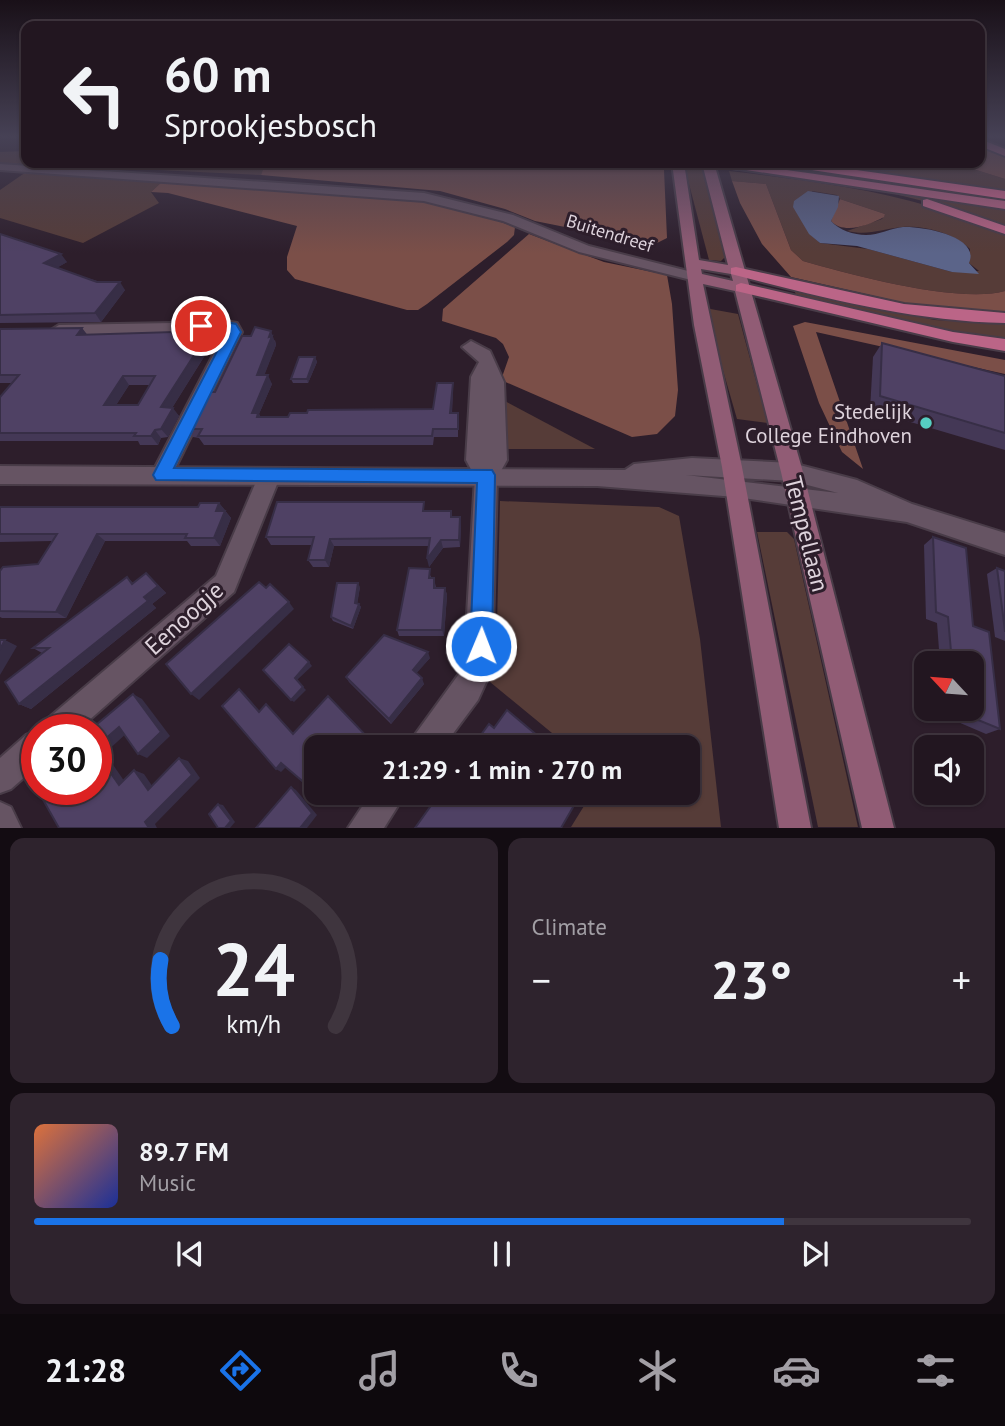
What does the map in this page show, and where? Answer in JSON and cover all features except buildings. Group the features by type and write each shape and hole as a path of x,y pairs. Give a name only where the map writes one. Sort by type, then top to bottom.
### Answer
{"highway":[{"path":"874,176 1005,195"}],"main road":[{"path":"680,176 705,338 734,477 795,828"},
{"name":"Tempellaan","path":"713,176 795,484 878,828"},
{"path":"817,176 931,204 1005,230"},
{"path":"833,176 1005,205"},
{"path":"695,270 953,337 1005,345"},
{"path":"739,280 925,313 961,318 1005,318"}],"street":[{"name":"Buitendreef","path":"130,176 392,193 444,200 516,220 584,249 695,270"},
{"path":"40,330 231,327 234,332 162,475"},
{"path":"434,735 468,690 478,669 486,475 497,460 495,382 484,355 471,347"},
{"path":"0,475 734,477 795,484 907,512 1005,544"},
{"name":"Eenoogje","path":"75,714 225,584 269,477"},
{"path":"0,778 21,760"},
{"path":"364,828 381,805"},
{"path":"0,818 5,828"}],"shaded area":[{"path":"21,176 164,180 151,192 159,203 83,243 0,218 0,190"},
{"path":"268,176 664,176 667,238 655,244 645,243 535,221 505,209 440,191"},
{"path":"687,176 704,176 726,256 721,261 709,260"},
{"path":"730,176 764,176 805,181 904,199 1005,233 1005,291 961,294 934,291 876,280 803,261 791,250 766,184 732,181","holes":["812,191 837,195 840,199 885,214 882,219 847,231 869,232 910,227 938,231 964,243 970,249 969,263 979,271 952,272 868,249 820,243 809,233"]},
{"path":"903,176 994,176 1005,179 1005,192"},
{"path":"164,180 410,198 481,215 515,227 514,235 427,304 418,310 407,310 295,279 287,270 287,257 297,226 168,193 151,192"},
{"path":"732,181 766,184 791,250 803,261 876,280 934,291 985,294 1005,291 1005,313 923,307 791,277 762,244 740,203"},
{"path":"879,190 1005,208 1005,228 959,210"},
{"path":"840,199 885,214 884,217 857,227 836,225 831,221"},
{"path":"529,234 604,262 667,275 672,304 678,390 675,416 657,434 632,437 501,380 509,357 503,344 496,338 442,321 443,309"},
{"path":"794,290 935,320 1005,323 1005,341 953,333 797,297"},
{"path":"705,308 738,314 759,392 775,424 737,419"},
{"path":"805,322 1005,360 1005,374 816,332 863,469 842,452 819,403 793,326"},
{"path":"501,399 595,449 501,449"},
{"path":"500,501 659,507 679,516 700,639 721,827 571,827 585,805 700,805 700,735 554,735 490,682 496,666"},
{"path":"757,532 787,532 794,539 858,827 818,827"}],"water":[{"path":"808,191 839,196 838,207 831,221 852,233 871,235 912,227 948,234 966,246 970,254 969,263 979,274 952,272 857,246 820,243 809,234 793,207 794,201"}],"place":[{"name":"Stedelijk College Eindhoven","path":"926,423"}],"route":[{"path":"201,326 231,327 234,332 162,475 486,475 481,646"}]}
